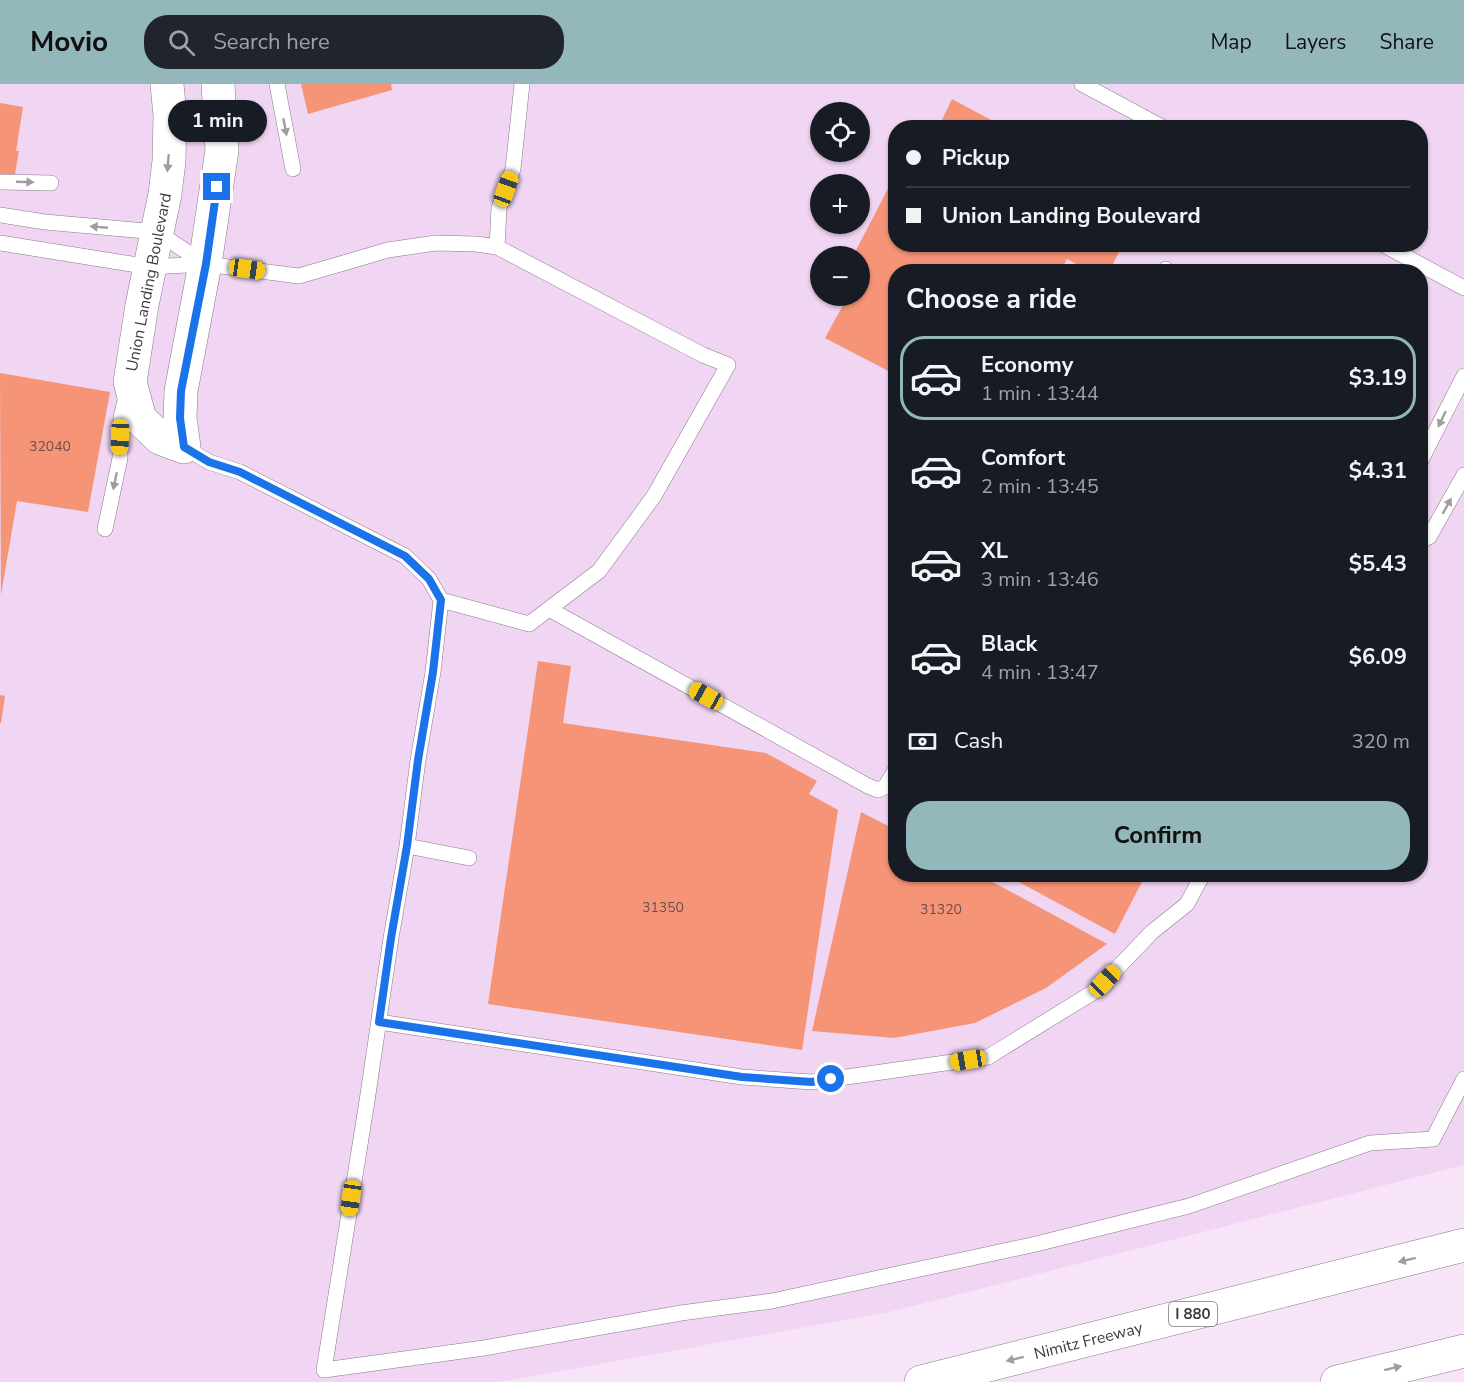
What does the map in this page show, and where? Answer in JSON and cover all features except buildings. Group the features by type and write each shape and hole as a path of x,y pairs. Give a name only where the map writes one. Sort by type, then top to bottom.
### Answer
{"main road":[{"name":"Union Landing Boulevard","path":"167,84 170,116 169,160 165,194 130,382 140,419 160,438 184,447"},
{"path":"184,447 180,418 181,391 206,264 222,150 218,84"},
{"name":"Nimitz Freeway","path":"921,1382 1464,1245"},
{"path":"1337,1382 1464,1351"}],"lane":[{"path":"277,84 293,170"},
{"path":"497,247 499,208 513,169 522,84"},
{"path":"1082,84 1149,120"},
{"path":"0,182 51,183"},
{"path":"0,215 45,222 157,232 206,264"},
{"path":"0,243 150,267 206,264 299,276 388,250 436,243 497,247 703,355 728,365 654,496 599,572 529,624 441,600"},
{"path":"1398,252 1420,264"},
{"path":"1428,268 1464,288"},
{"path":"1428,446 1464,376"},
{"path":"105,529 120,458 121,417 130,382"},
{"path":"184,447 209,462 248,476 405,556 429,579 441,600 433,672 418,760 407,846 324,1370 484,1348 681,1313 772,1301 1036,1244 1189,1206 1370,1143 1433,1138 1464,1079"},
{"path":"1428,537 1464,475"},
{"path":"549,609 868,786 878,790 885,787 888,782"},
{"path":"407,846 469,858"},
{"path":"379,1022 742,1077 811,1082 988,1057 1105,985 1105,981 1152,932 1187,904 1199,882"}],"shaded area":[{"path":"0,84 1464,84 1464,1165 890,1312 499,1382 0,1382"}],"route":[{"path":"217,187 206,264 181,391 180,418 184,447 209,462 264,483 405,556 429,579 441,600 433,672 379,1022 742,1077 811,1082 831,1079"}]}
